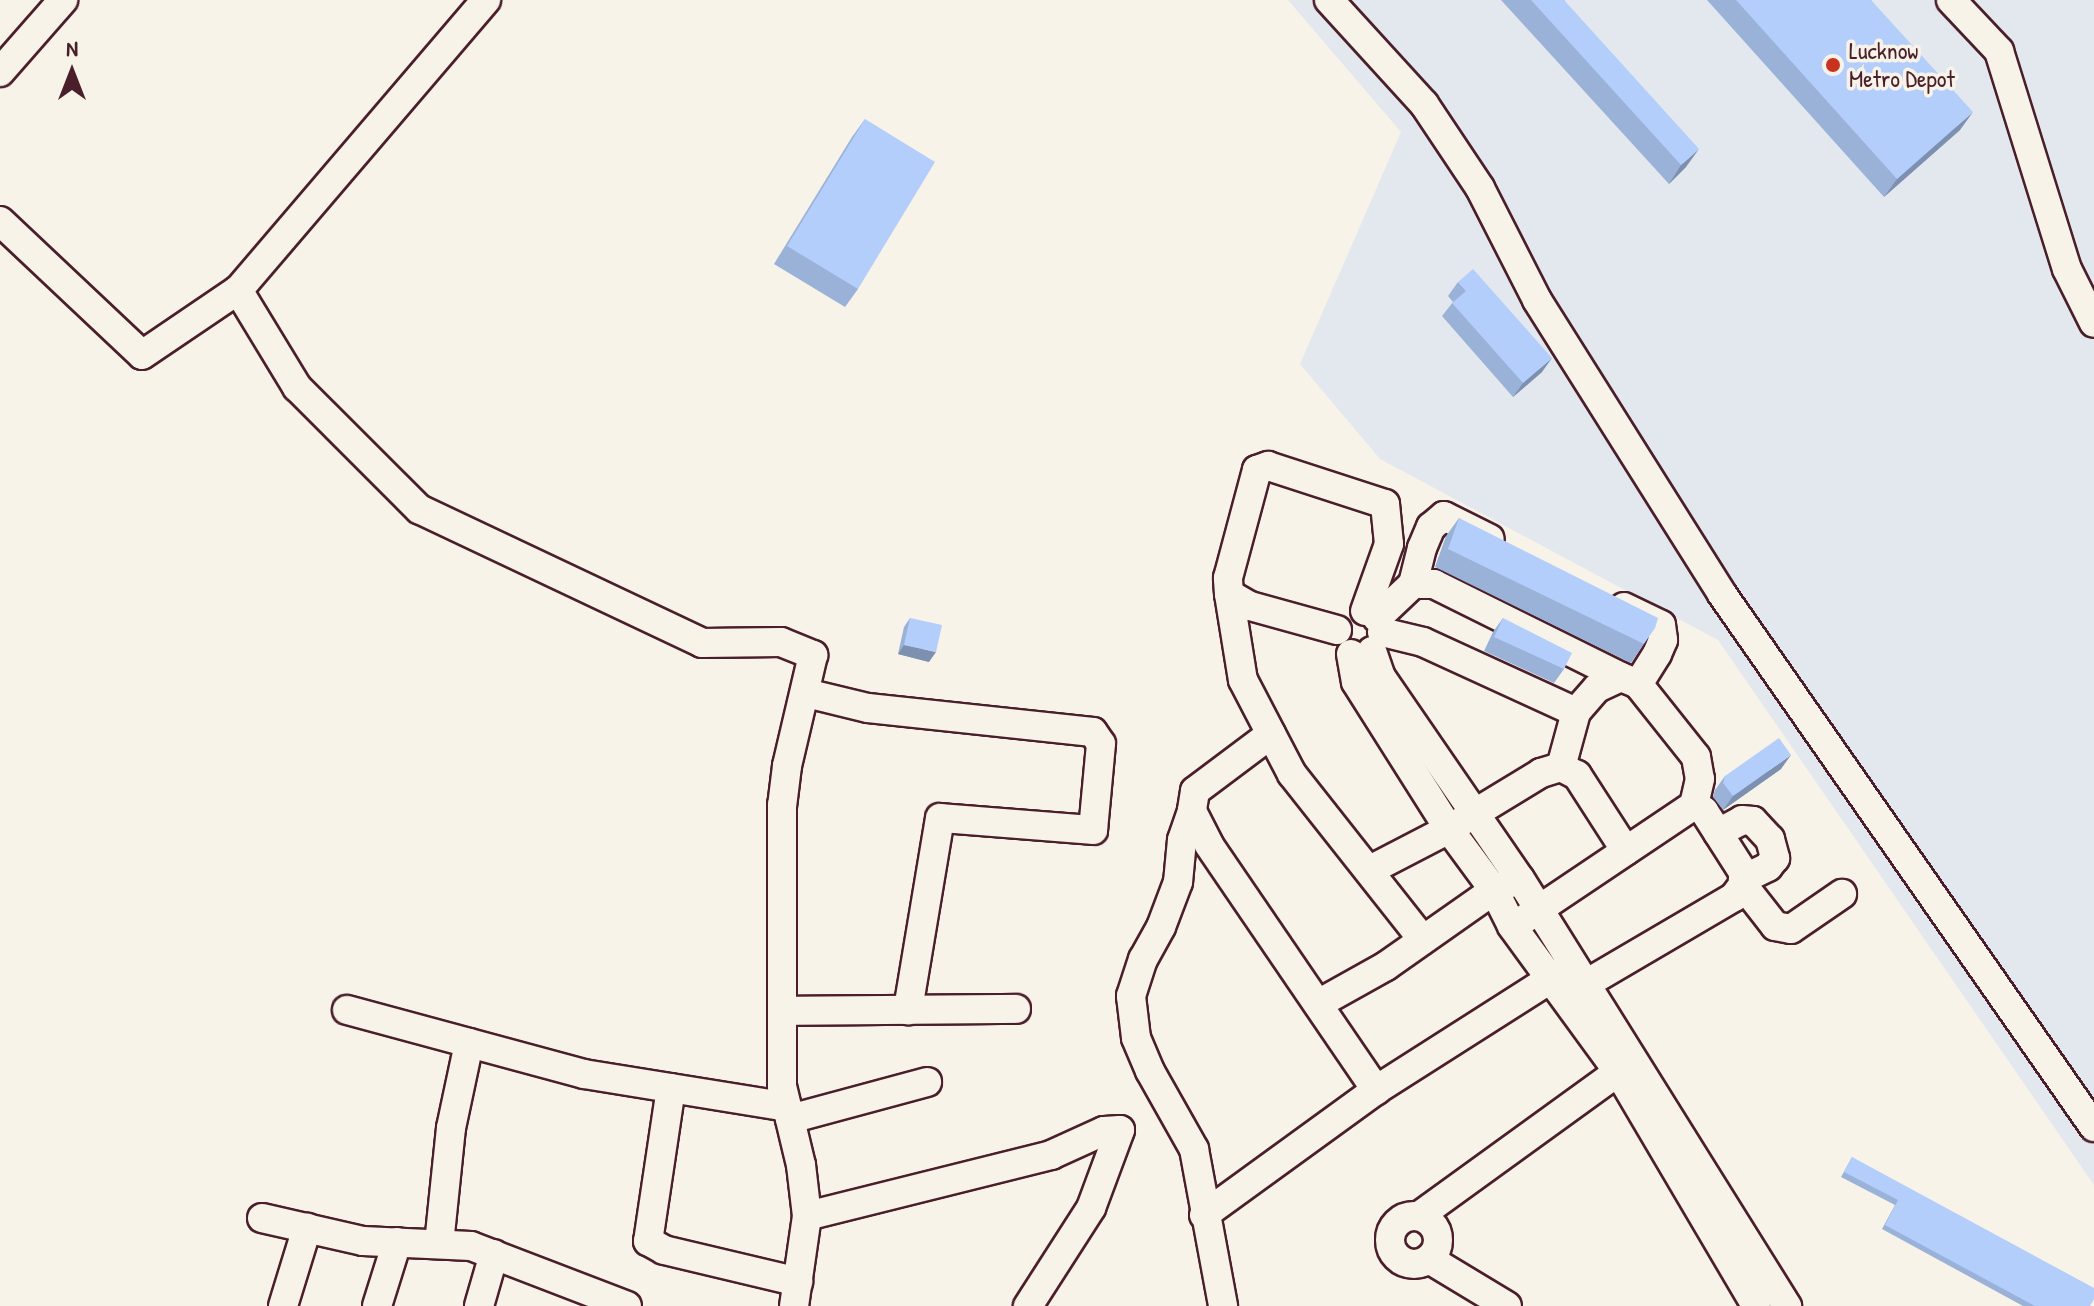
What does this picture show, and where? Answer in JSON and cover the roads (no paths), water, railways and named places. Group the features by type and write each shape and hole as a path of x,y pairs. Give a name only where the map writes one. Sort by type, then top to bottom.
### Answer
{"street":[{"path":"0,72 63,0"},
{"path":"0,221 142,355 238,290 486,0"},
{"path":"1329,0 1424,104 1480,188 1537,300 1722,594 2094,1127"},
{"path":"1951,0 1999,51 2067,269 2094,323"},
{"path":"238,290 297,387 419,509 702,643 781,642 813,655 787,766 782,805 782,1086 807,1216 796,1294 664,1250 648,1241 671,1088"},
{"path":"1423,940 1292,774 1243,680 1228,578 1257,470 1268,466 1385,504 1389,544 1364,633 1356,682 1449,829 1538,910 1570,976 1672,1140 1787,1306"},
{"path":"1364,633 1413,584 1431,527 1444,516 1512,550"},
{"path":"1413,584 1434,584 1630,681 1696,757 1700,779 1694,805 1512,926"},
{"path":"1561,767 1576,712 1597,688 1630,681 1657,654 1663,640 1661,625 1593,591"},
{"path":"1229,594 1250,606 1364,633 1423,642 1576,712"},
{"path":"1364,633 1381,677 1475,813 1507,884 1512,926 1570,976"},
{"path":"806,693 868,708 1093,732 1101,744 1093,830 940,818 908,1010"},
{"path":"1223,1306 1194,1149 1141,1049 1131,996 1143,959 1161,927 1178,882 1182,840 1195,791 1271,734"},
{"path":"1370,870 1449,829 1541,773 1561,767 1577,775 1626,851"},
{"path":"1694,805 1704,811 1743,872 1743,882 1775,926 1791,929 1842,894"},
{"path":"1192,811 1209,845 1376,1090"},
{"path":"1204,1215 1376,1090 1570,976 1734,897 1743,882 1768,867 1775,858 1770,839 1753,821 1742,820 1718,833"},
{"path":"1318,1004 1386,966 1507,884"},
{"path":"783,1011 1016,1009"},
{"path":"347,1010 584,1074 671,1088 789,1113 927,1082"},
{"path":"439,1244 451,1128 469,1043"},
{"path":"1507,1306 1429,1259 1406,1263 1391,1246 1396,1224 1403,1219 1419,1216 1627,1066"},
{"path":"807,1216 1051,1155 1104,1131 1120,1130 1091,1208 1028,1306"},
{"path":"1672,1140 1756,1306"},
{"path":"1419,1216 1432,1224 1439,1239 1429,1259"},
{"path":"262,1218 363,1241 471,1246 494,1254 579,1298 627,1306"},
{"path":"283,1306 307,1228"},
{"path":"377,1306 397,1242"},
{"path":"479,1306 494,1254"}],"place":[{"name":"Lucknow Metro Depot","path":"1833,65"}]}
